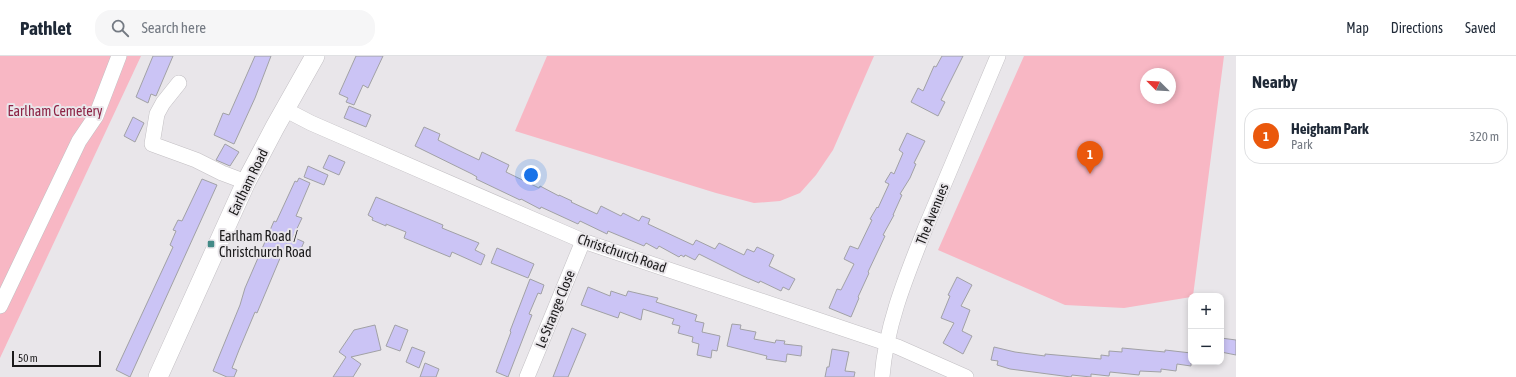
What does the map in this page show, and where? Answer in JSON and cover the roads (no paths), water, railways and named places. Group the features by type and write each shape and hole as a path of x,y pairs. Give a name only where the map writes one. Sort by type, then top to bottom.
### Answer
{"main road":[{"name":"Earlham Road","path":"158,377 246,182 315,56"}],"street":[{"path":"0,306 79,141 96,116 119,56"},
{"name":"The Avenues","path":"882,377 886,344 894,312 912,263 998,56"},
{"path":"179,83 163,103 157,114 152,144 196,160 222,173 246,182"},
{"name":"Christchurch Road","path":"286,110 311,123 583,240 898,347 966,377"},
{"name":"Le Strange Close","path":"527,377 583,240"}],"place":[{"name":"Heigham Park","path":"1090,174"},
{"name":"Earlham Road / Christchurch Road","path":"211,244"}],"park label":[{"name":"Earlham Cemetery","path":"55,111"}]}
